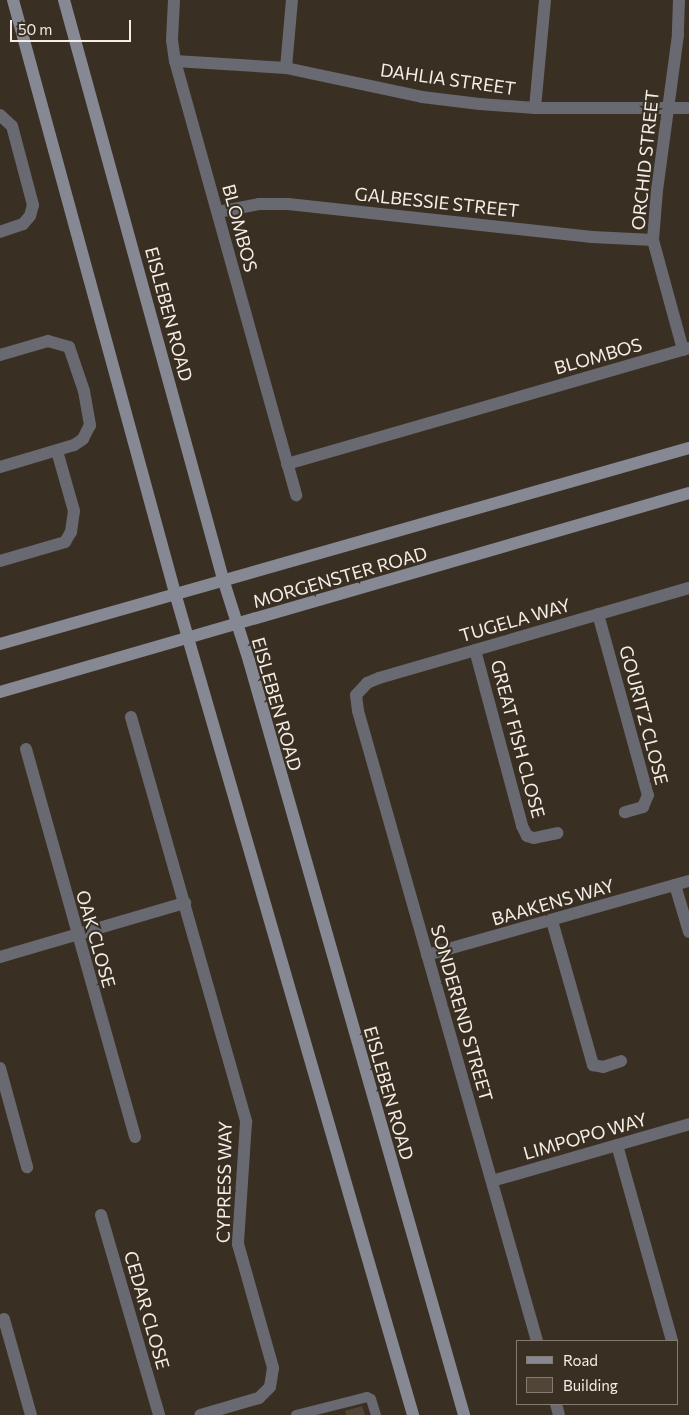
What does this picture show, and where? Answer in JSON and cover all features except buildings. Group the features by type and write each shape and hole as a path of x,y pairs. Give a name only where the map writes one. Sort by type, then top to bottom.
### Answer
{"main road":[{"path":"13,0 175,593 413,1415"},
{"name":"EISLEBEN ROAD","path":"64,0 223,579 464,1415"},
{"name":"MORGENSTER ROAD","path":"0,644 223,579 689,448"},
{"name":"MORGENSTER ROAD","path":"0,692 189,640 689,493"}],"street":[{"name":"BLOMBOS","path":"174,0 172,40 175,61 296,495"},
{"path":"286,68 292,0"},
{"path":"535,108 544,0"},
{"name":"ORCHID STREET","path":"679,0 678,35 653,240 686,349"},
{"name":"DAHLIA STREET","path":"175,61 286,68 422,97 535,108 668,106 689,108"},
{"path":"0,115 12,126 33,205 30,216 23,224 0,232"},
{"name":"GALBESSIE STREET","path":"218,212 259,204 288,204 592,237 653,240"},
{"path":"0,355 48,341 63,343 73,355 89,417 87,434 74,445 0,467"},
{"name":"BLOMBOS","path":"287,464 686,349"},
{"path":"0,561 65,542 71,532 74,511 57,451"},
{"name":"TUGELA WAY","path":"356,695 367,683 379,678 689,588"},
{"name":"GOURITZ CLOSE","path":"598,614 648,795 643,807 625,812"},
{"name":"GREAT FISH CLOSE","path":"475,650 522,826 527,836 534,838 557,833"},
{"name":"SONDEREND STREET","path":"356,695 358,711 537,1340"},
{"name":"CYPRESS WAY","path":"131,717 246,1122 238,1244 273,1368 270,1387 259,1398 200,1415"},
{"name":"OAK CLOSE","path":"26,749 135,1137"},
{"name":"BAAKENS WAY","path":"427,955 689,881"},
{"path":"675,885 689,932"},
{"path":"0,957 185,903"},
{"path":"552,921 593,1065 603,1066 621,1061"},
{"path":"0,1068 27,1167"},
{"name":"LIMPOPO WAY","path":"492,1181 689,1124"},
{"path":"617,1145 672,1340"},
{"name":"CEDAR CLOSE","path":"101,1215 159,1415"},
{"path":"4,1319 31,1415"}],"lane":[{"path":"296,1415 367,1397 371,1399 376,1415"}]}
